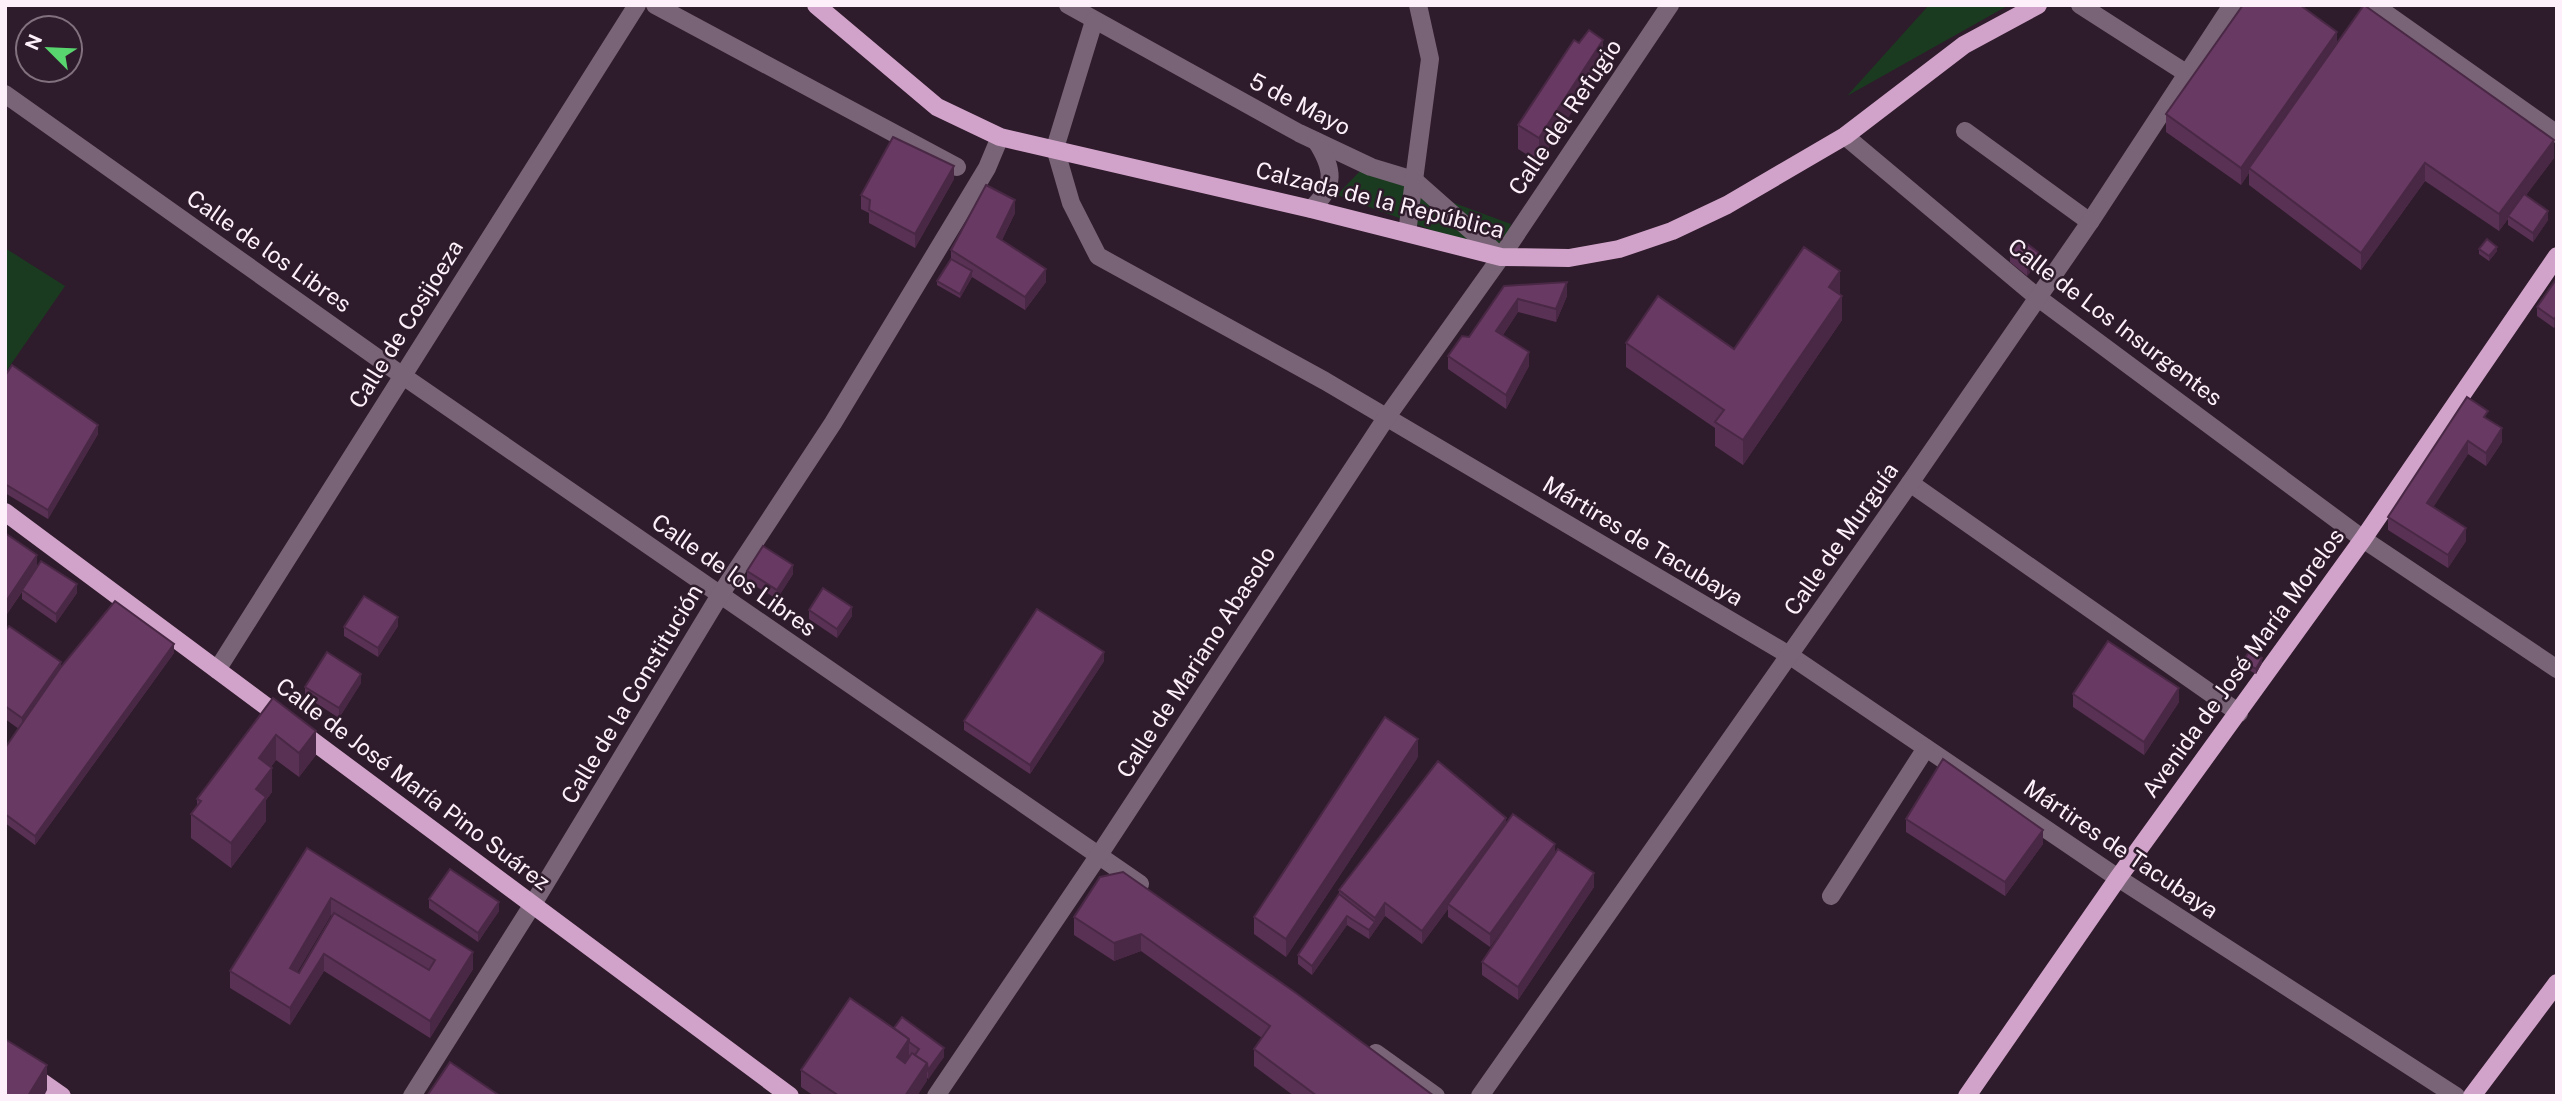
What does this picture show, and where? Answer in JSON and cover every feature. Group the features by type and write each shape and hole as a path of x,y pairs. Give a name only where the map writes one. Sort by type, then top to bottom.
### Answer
{"main road":[{"name":"Calzada de la República","path":"816,5 937,107 1000,137 1311,209 1501,257 1569,258 1619,249 1672,231 1727,205 1845,136 1964,45 2039,5"},
{"name":"Avenida de José María Morelos","path":"1967,1096 2118,878 2363,539 2557,256"},
{"name":"Calle de José María Pino Suárez","path":"5,512 790,1096"},
{"path":"2472,1096 2557,983"},
{"path":"5,1056 62,1096"}],"street":[{"name":"Calle de Cosijoeza","path":"217,670 637,5"},
{"path":"654,5 957,167"},
{"name":"5 de Mayo","path":"1068,5 1316,141 1371,167 1413,180 1501,257"},
{"path":"1408,233 1430,59 1418,5"},
{"name":"Calle del Refugio","path":"1501,257 1670,5"},
{"path":"2080,5 2186,73"},
{"name":"Calle de Murguía","path":"1480,1096 2090,222 2232,5"},
{"path":"2374,5 2557,134"},
{"path":"1055,148 1094,21"},
{"name":"Calle de los Libres","path":"5,94 402,376 1154,895"},
{"path":"1965,131 2090,222"},
{"name":"Calle de Los Insurgentes","path":"1845,136 2037,297 2363,539 2557,669"},
{"name":"Calle de la Constitución","path":"412,1096 533,904 720,595 833,423 987,167 1000,137"},
{"path":"1311,209 1326,195 1330,177 1325,156 1316,141"},
{"name":"Mártires de Tacubaya","path":"1055,148 1071,203 1098,256 1325,381 1789,655 2118,878 2456,1096"},
{"name":"Calle de Mariano Abasolo","path":"936,1096 1099,855 1386,418 1501,257"},
{"path":"1910,483 2239,713"},
{"path":"1831,896 1926,748"},
{"path":"1356,1039 1436,1096"}],"green space":[{"path":"1929,5 2009,5 1847,96"},
{"path":"1362,169 1511,224 1499,255 1337,195"},
{"path":"5,248 65,286 5,373"}],"building":[{"path":"2243,5 2300,5 2337,32 2241,168 2166,114"},
{"path":"2364,5 2554,140 2499,214 2425,163 2361,253 2249,168"},
{"path":"1589,30 1603,40 1539,138 1518,125 1574,40 1579,43"},
{"path":"893,137 954,166 915,234 869,210 870,200 861,195"},
{"path":"986,185 1015,200 997,237 1046,269 1025,297 951,250"},
{"path":"2524,194 2548,211 2533,233 2508,216"},
{"path":"2021,239 2039,253 2027,267 2010,253"},
{"path":"2487,239 2497,247 2489,256 2479,249"},
{"path":"1804,247 1840,271 1829,287 1842,296 1743,440 1715,422 1724,410 1626,343 1658,296 1734,349"},
{"path":"951,259 972,271 960,294 937,281"},
{"path":"2557,278 2557,316 2554,319 2537,307"},
{"path":"1567,282 1556,309 1518,299 1496,331 1529,352 1506,395 1448,356 1462,336 1469,337 1504,286"},
{"path":"12,365 98,425 48,510 5,484 5,376"},
{"path":"2467,397 2488,411 2484,417 2502,428 2486,453 2468,441 2427,503 2466,528 2448,555 2388,517"},
{"path":"5,533 37,555 5,603"},
{"path":"763,546 793,565 777,590 747,571"},
{"path":"41,561 77,584 56,614 22,590"},
{"path":"823,588 852,607 837,629 809,610"},
{"path":"364,596 398,617 378,648 344,627"},
{"path":"115,601 174,644 35,836 5,814 5,748 61,667"},
{"path":"1037,609 1104,652 1030,765 964,721"},
{"path":"9,626 61,662 22,718 5,706 5,631"},
{"path":"2108,641 2179,688 2144,742 2073,694"},
{"path":"2249,651 2262,658 2256,669 2243,662"},
{"path":"327,652 361,674 339,708 305,687"},
{"path":"273,698 316,731 299,753 276,735 259,758 272,768 256,789 266,797 231,843 191,814 201,801 197,799"},
{"path":"1385,717 1418,739 1286,939 1254,917"},
{"path":"1943,759 2043,830 2005,882 1906,819"},
{"path":"1438,761 1506,818 1422,931 1385,903 1375,918 1339,890"},
{"path":"1513,814 1555,844 1490,934 1448,904"},
{"path":"307,848 473,952 430,1021 324,954 290,1008 230,971","holes":["331,898 435,960 429,970 334,913 299,973 290,968"]},
{"path":"1558,849 1594,873 1518,987 1482,962"},
{"path":"450,869 499,902 478,933 429,899"},
{"path":"1123,872 1296,993 1434,1096 1317,1096 1254,1049 1270,1026 1141,934 1114,943 1074,917 1100,877"},
{"path":"1339,894 1375,922 1369,930 1347,916 1312,966 1298,955"},
{"path":"850,998 909,1039 897,1057 905,1063 912,1053 927,1063 905,1096 839,1096 801,1070"},
{"path":"902,1017 944,1048 928,1070 927,1063 915,1055 919,1049 894,1028"},
{"path":"5,1039 47,1065 28,1096 5,1096"},
{"path":"450,1062 500,1096 427,1096"}]}
